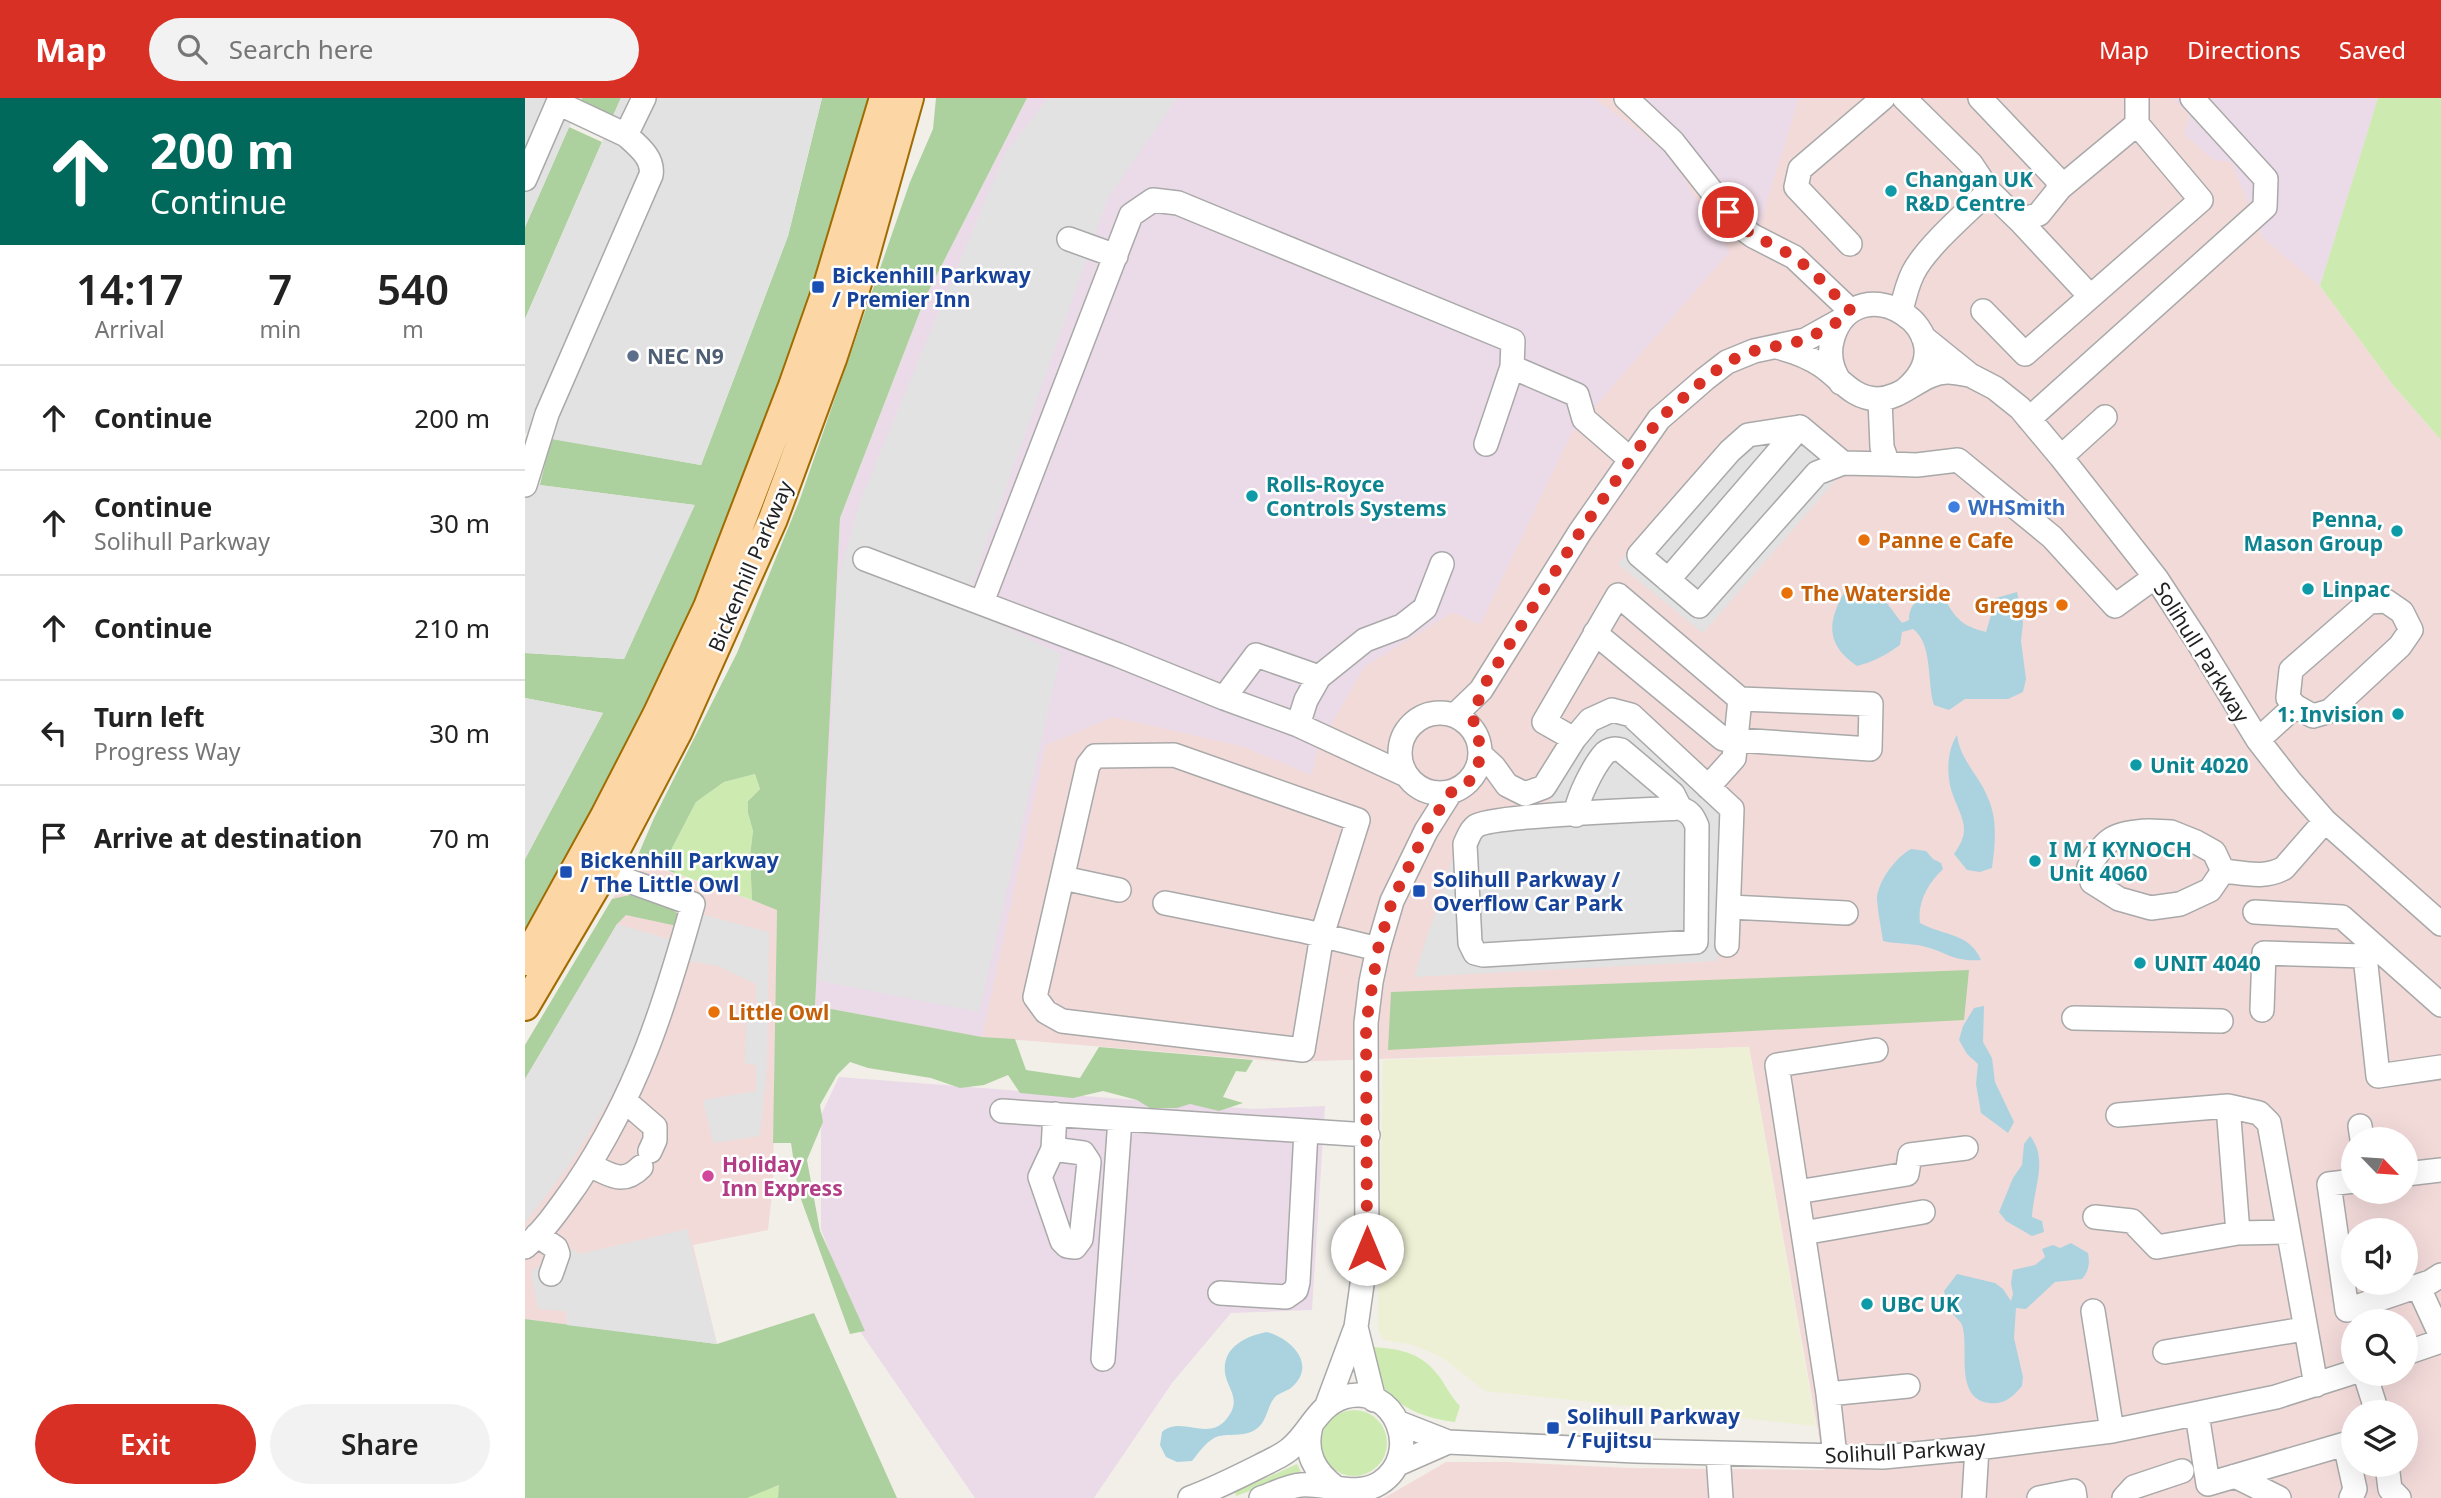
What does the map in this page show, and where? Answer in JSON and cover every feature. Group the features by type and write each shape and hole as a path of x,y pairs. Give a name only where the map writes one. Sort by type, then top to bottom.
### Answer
{"main road":[{"name":"Bickenhill Parkway","path":"525,961 628,771 708,607 825,295 884,98"},
{"name":"Bickenhill Parkway","path":"525,1006 604,872 678,732 773,519 858,280 909,98"}],"street":[{"path":"626,135 644,98"},
{"path":"1626,98 1673,142 1739,226 1794,257 1846,316"},
{"path":"1850,244 1796,187 1800,169 1883,98"},
{"path":"1980,98 2056,178 2060,188"},
{"path":"1983,311 2025,354 2201,200 2137,124 2137,98"},
{"path":"2029,419 2265,207 2266,179 2192,98"},
{"path":"525,179 559,101 626,135 646,154 652,167 651,176 568,364 534,427 525,485"},
{"path":"1913,102 1971,164 1989,191 2089,296"},
{"path":"2019,221 2039,214 2060,188 2137,124"},
{"path":"1901,311 1915,270 1932,248 1989,191"},
{"path":"982,603 1131,215 1153,200 1178,203 1513,341 1512,367 1486,444"},
{"path":"1069,239 1116,256"},
{"path":"1464,721 1580,532 1659,419 1727,362 1754,351 1805,340 1868,305 1882,304 1901,311 1919,326 1923,337 1924,361 1919,375 1906,389"},
{"path":"1841,383 1835,374 1831,352 1834,333 1846,316"},
{"name":"Solihull Parkway","path":"1923,337 1970,375 1995,388 2020,408 2155,577 2258,740 2325,821 2441,924"},
{"path":"1776,346 1823,366 1853,393 1880,399 1891,397 1927,378 1946,372 1970,375"},
{"path":"1512,367 1577,395 1584,419 1630,459"},
{"path":"1880,399 1881,447 1888,464"},
{"path":"2061,457 2105,417"},
{"path":"1843,463 1800,427 1748,435 1730,451 1639,555 1699,607 1817,473 1843,463 1917,466 1958,460 2052,537 2115,606 2155,577"},
{"path":"1668,580 1800,427"},
{"path":"866,559 1299,725 1411,780 1428,792 1459,788 1516,790 1544,787 1574,739 1590,720 1612,710 1631,715 1733,809 1727,945"},
{"path":"1299,725 1306,699 1319,677 1365,640 1402,626 1425,608 1442,564"},
{"path":"1574,739 1544,722 1595,634 1618,595 1740,699 1871,704 1870,749 1723,739 1595,634"},
{"path":"2386,601 2402,612 2411,629 2400,646 2330,711 2313,716 2295,706 2288,698 2291,670 2369,602 2386,601"},
{"path":"1224,698 1256,655 1319,677"},
{"path":"1708,787 1734,758 1740,699"},
{"path":"2258,740 2295,706"},
{"path":"1190,1498 1216,1488 1290,1450 1327,1405 1356,1327 1367,1249 1366,1024 1378,949 1392,901 1426,831 1478,768 1481,755 1481,745 1464,721 1433,713 1420,717 1410,726 1400,749 1401,764 1424,809 1426,831"},
{"path":"1576,815 1582,792 1599,763 1605,754 1616,748 1673,794 1680,808"},
{"path":"1359,753 1400,749"},
{"path":"1174,755 1325,806 1358,820 1322,935 1303,1050 1062,1021 1045,1012 1035,997 1063,878 1088,765 1095,757 1174,755"},
{"path":"1481,755 1516,790 1526,818"},
{"path":"1680,808 1693,816 1697,826 1696,942 1483,955 1475,953 1470,943 1465,844 1476,826 1485,822 1526,818 1680,808"},
{"path":"2223,871 2262,875 2276,873 2284,868 2325,821"},
{"path":"2148,831 2171,832 2196,842 2214,852 2223,871 2210,890 2180,904 2151,908 2119,899 2092,882 2089,867 2098,851 2122,832 2148,831"},
{"path":"551,1274 558,1254 557,1248 531,1241 589,1165 608,1136 625,1101 655,1029 693,904 604,872"},
{"path":"1063,878 1119,890"},
{"path":"1165,902 1378,949"},
{"path":"1730,907 1846,912"},
{"path":"2255,912 2342,917 2367,950 2437,994"},
{"path":"2262,1010 2264,953 2367,950"},
{"path":"2367,950 2378,1076 2441,1067"},
{"path":"2074,1018 2221,1021"},
{"path":"1835,1457 1829,1394 1777,1065 1876,1051"},
{"path":"589,1165 621,1178 633,1175 645,1159 655,1140 655,1128 625,1101"},
{"path":"2228,1106 2238,1233"},
{"path":"2118,1115 2228,1106 2259,1113 2269,1123 2316,1385"},
{"path":"1002,1111 1368,1135"},
{"path":"1053,1149 1055,1114"},
{"path":"1103,1359 1120,1119"},
{"path":"1220,1293 1286,1297 1296,1290 1306,1131"},
{"path":"1797,1192 1907,1174 1910,1155 1966,1148"},
{"path":"2419,1173 2441,1170"},
{"path":"2341,1183 2329,1184 2341,1268"},
{"path":"1803,1233 1923,1212"},
{"path":"2095,1217 2132,1221 2157,1247 2238,1233 2288,1232"},
{"path":"2418,1348 2441,1339 2418,1286 2441,1275"},
{"path":"2345,1295 2347,1310 2391,1295"},
{"path":"2093,1311 2112,1431"},
{"path":"1356,1327 1374,1400"},
{"path":"2165,1352 2304,1329"},
{"name":"Solihull Parkway","path":"1448,1442 1718,1454 1883,1457 2112,1431 2276,1397 2341,1376"},
{"path":"1829,1394 1908,1386"},
{"path":"1261,1498 1300,1485 1364,1494 1389,1476 1398,1464 1402,1435 1394,1414 1374,1400 1360,1396 1349,1396 1327,1405"},
{"path":"2197,1414 2208,1484 2345,1444 2355,1489 2351,1498"},
{"path":"1397,1422 1448,1442"},
{"path":"1311,1426 1308,1446 1313,1465 1323,1478 1336,1488"},
{"path":"1398,1464 1448,1442"},
{"path":"1975,1498 1977,1448"},
{"path":"1718,1454 1721,1498"},
{"path":"2124,1498 2134,1487 2182,1471"},
{"path":"2235,1476 2279,1498"},
{"path":"2389,1477 2391,1495"},
{"path":"2039,1498 2074,1491 2075,1498"}],"shaded area":[{"path":"525,98 582,98 525,227"},
{"name":"NEC N9","path":"621,98 822,98 788,236 701,465 551,439 540,485 695,505 624,659 525,653 525,464 533,435 525,433 525,319"},
{"path":"1027,98 2378,98 2320,286 2393,385 2441,440 2441,1498 1384,1498 1446,1462 1629,1468 1825,1470 1749,1047 1286,1062 982,1037 815,1006"},
{"name":"Rolls-Royce Controls Systems","path":"1027,98 1594,98 1667,153 1730,251 1571,434 1480,625 1453,612 1364,667 1317,750 1312,775 1241,746 1113,717 1046,745 982,1037 815,1006 840,518 926,296"},
{"path":"1048,98 1177,98 1108,198 964,607 1061,654 979,1012 820,981 839,576 860,501 1005,153"},
{"path":"1643,98 1799,98 1759,227 1694,149"},
{"path":"2173,98 2378,98 2320,286 2263,238 2231,162 2214,160 2184,134 2190,116"},
{"path":"1805,417 1854,459 1703,633 1618,564 1739,424"},
{"path":"525,698 603,713 525,859"},
{"path":"1629,720 1715,805 1724,827 1718,961 1414,977 1465,820 1526,818 1543,814 1593,727"},
{"path":"636,860 777,909 773,1184 768,1230 693,1245 717,1344 525,1319 525,1045"},
{"path":"700,914 769,932 767,1066 760,1136 713,1143 703,1100 756,1091 756,1065 745,1064 746,1021 757,1022 756,984 718,966 669,957 635,1049 608,1102 570,1164 525,1223 525,1079 617,924 692,946"},
{"path":"839,1077 1253,1109 1325,1106 1312,1310 1231,1313 1172,1383 1094,1498 975,1498 857,1327 821,1229 821,1115"},
{"path":"687,1229 717,1344 567,1325 566,1311 538,1309 531,1272 568,1247 580,1254"}],"green space":[{"path":"582,98 621,98 611,120 578,106"},
{"path":"822,98 872,98 806,315 723,536 678,641 627,748 525,933 525,859 603,713 525,698 525,653 624,659 694,505 539,485 551,438 701,465 788,236"},
{"path":"936,98 1027,98 926,296 840,518 815,1006 982,1037 1015,1039 1026,1070 1080,1078 1099,1047 1253,1060 1246,1072 1236,1071 1223,1097 1243,1103 1219,1111 1190,1104 1177,1108 1150,1108 1137,1100 1103,1091 1073,1098 1020,1093 1008,1075 984,1085 960,1088 931,1078 868,1068 850,1062 837,1075 820,1105 823,1122 807,1160 820,1231 865,1331 850,1334 798,1191 791,1143 773,1143 777,910 752,900 750,856 753,831 748,801 760,789 755,774 724,782 696,802 672,848 675,873 636,860 654,818 737,653 800,499 910,182 933,129"},
{"path":"2378,98 2441,98 2441,440 2393,385 2320,286"},
{"path":"569,127 602,142 525,319 525,227"},
{"path":"755,774 760,789 748,801 753,831 750,856 752,900 675,873 672,848 696,802 724,782"},
{"path":"630,895 671,908 680,916 677,926 626,915 617,924 525,1079 525,1045 612,899"},
{"path":"1969,970 1964,1020 1388,1050 1391,992"},
{"path":"1749,1047 1816,1426 1485,1391 1443,1358 1413,1345 1384,1340 1378,1331 1383,1060"},
{"path":"814,1313 897,1498 778,1498 779,1485 747,1498 525,1498 525,1319 717,1344"},
{"path":"1373,1347 1403,1351 1427,1363 1460,1406 1455,1422 1422,1415 1393,1398 1377,1376"},
{"path":"1354,1410 1377,1420 1387,1443 1377,1466 1354,1476 1331,1466 1321,1443 1331,1420"},
{"path":"1297,1464 1301,1472 1236,1496 1235,1492"},
{"path":"780,1485 778,1498 747,1498 747,1497"}],"water":[{"path":"1859,587 1880,596 1902,623 1909,620 1915,603 1925,598 1937,597 1944,598 1965,624 1986,632 1996,598 2017,592 2023,623 2021,641 2026,679 2023,692 2008,699 1965,699 1949,710 1934,705 1927,654 1919,635 1913,629 1902,632 1900,645 1895,649 1857,666 1839,650 1832,624 1844,593"},
{"path":"1957,735 1962,752 1984,790 1993,815 1995,842 1992,868 1980,872 1967,870 1954,854 1964,832 1951,791 1949,774 1949,757"},
{"path":"1911,849 1926,851 1941,863 1943,869 1925,894 1920,908 1920,923 1963,940 1976,951 1981,960 1955,958 1922,946 1883,941 1877,905 1880,886 1888,871"},
{"path":"1984,1006 1983,1042 1992,1058 1995,1082 2014,1122 2008,1133 1981,1113 1976,1084 1978,1064 1967,1054 1959,1040 1963,1026 1974,1008"},
{"path":"2030,1136 2036,1145 2039,1165 2032,1217 2042,1221 2044,1232 2032,1236 2006,1221 1999,1212 2013,1178 2022,1165 2024,1144"},
{"path":"2071,1243 2088,1253 2088,1267 2082,1279 2055,1282 2026,1309 2016,1308 2014,1338 2023,1377 2022,1386 2012,1397 1999,1403 1978,1399 1967,1382 1962,1325 1951,1310 1944,1291 1957,1274 1995,1283 2011,1301 2013,1270 2035,1265 2045,1257 2042,1249 2053,1245 2060,1248"},
{"path":"1267,1332 1284,1340 1298,1353 1302,1369 1293,1386 1275,1397 1257,1429 1243,1434 1219,1436 1204,1446 1192,1461 1177,1462 1166,1457 1160,1445 1162,1432 1179,1426 1214,1428 1230,1414 1234,1403 1225,1373 1227,1356 1237,1344 1251,1336"}],"place":[{"name":"Changan UK R&D Centre","path":"1891,191"},
{"name":"Bickenhill Parkway / Premier Inn","path":"818,287"},
{"name":"NEC N9","path":"633,356"},
{"name":"Rolls-Royce Controls Systems","path":"1252,496"},
{"name":"WHSmith","path":"1954,507"},
{"name":"Penna, Mason Group","path":"2397,531"},
{"name":"Panne e Cafe","path":"1864,540"},
{"name":"Linpac","path":"2308,589"},
{"name":"The Waterside","path":"1787,593"},
{"name":"Greggs","path":"2062,605"},
{"name":"1: Invision","path":"2398,714"},
{"name":"Unit 4020","path":"2136,765"},
{"name":"I M I KYNOCH Unit 4060","path":"2035,861"},
{"name":"Bickenhill Parkway / The Little Owl","path":"566,872"},
{"name":"Solihull Parkway / Overflow Car Park","path":"1419,891"},
{"name":"UNIT 4040","path":"2140,963"},
{"name":"Little Owl","path":"714,1012"},
{"name":"Holiday Inn Express","path":"708,1176"},
{"name":"UBC UK","path":"1867,1304"},
{"name":"Solihull Parkway / Fujitsu","path":"1553,1428"}],"route":[{"path":"1367,1249 1366,1024 1371,982 1392,901 1426,831 1450,793 1468,783 1478,768 1481,745 1472,728 1481,690 1580,532 1659,419 1727,362 1754,351 1805,340 1841,320 1851,311 1794,257 1753,236 1739,226 1728,212"}]}
